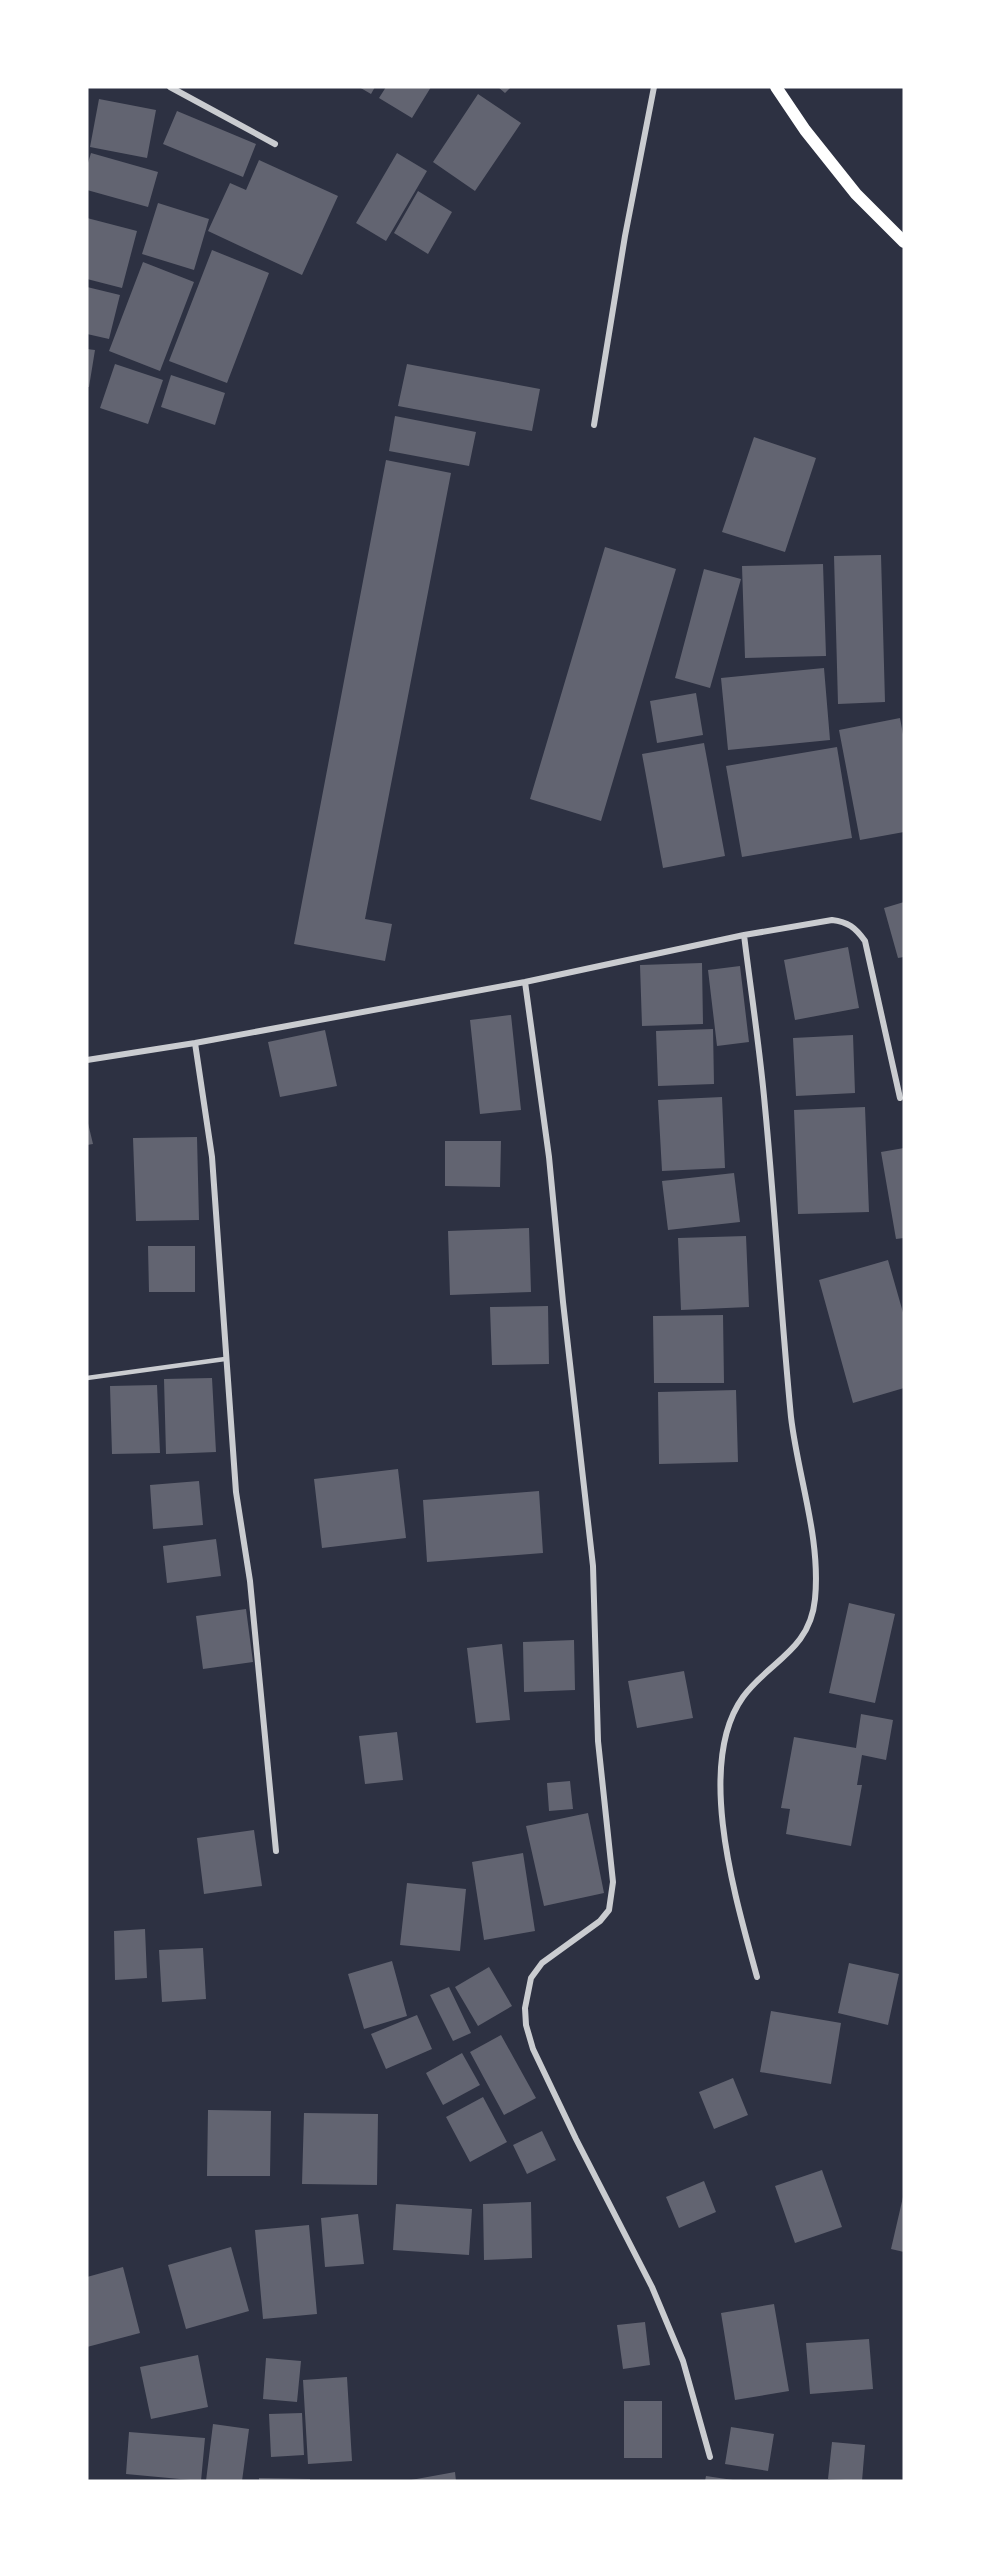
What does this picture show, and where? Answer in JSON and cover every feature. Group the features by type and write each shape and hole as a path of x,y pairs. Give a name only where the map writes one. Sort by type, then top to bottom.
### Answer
{"main road":[{"path":"776,87 805,130 856,194 903,239"}],"street":[{"path":"170,87 274,144"},
{"path":"594,425 625,236 654,87"},
{"path":"87,1060 195,1043 525,982 744,934 831,920 845,921 855,927 866,941 900,1098"},
{"path":"744,934 765,1105 795,1451 812,1529 815,1560 815,1600 810,1625 800,1641 745,1694 730,1717 725,1743 721,1785 723,1826 730,1874 757,1977"},
{"path":"525,982 549,1157 562,1302 593,1566 597,1720 604,1812 613,1882 609,1910 600,1921 542,1963 531,1978 525,2008 526,2025 533,2049 652,2287 683,2361 710,2457"},
{"path":"195,1043 212,1157 236,1492 250,1581 276,1851"}],"lane":[{"path":"87,1378 225,1359"}],"building":[{"path":"359,87 375,87 371,94"},
{"path":"386,87 431,87 412,118 379,98"},
{"path":"498,87 511,87 505,93"},
{"path":"478,94 521,123 475,191 433,162"},
{"path":"99,99 156,110 147,158 90,147"},
{"path":"177,111 256,144 243,177 163,144"},
{"path":"91,153 158,172 148,207 87,190 87,166"},
{"path":"397,153 427,171 386,241 356,223"},
{"path":"259,160 338,196 302,275 208,231 230,183 246,190"},
{"path":"418,191 452,212 428,254 394,233"},
{"path":"158,203 209,219 194,270 142,254"},
{"path":"87,218 137,231 122,288 87,279"},
{"path":"212,250 269,273 227,383 169,361"},
{"path":"143,262 194,282 160,371 109,351"},
{"path":"87,287 120,295 109,339 87,334"},
{"path":"87,349 95,350 89,387 87,387"},
{"path":"115,364 163,380 148,424 100,408"},
{"path":"407,364 540,389 532,431 398,406"},
{"path":"171,375 225,393 215,425 161,407"},
{"path":"395,416 476,432 469,466 389,451"},
{"path":"754,437 816,458 785,552 722,532"},
{"path":"386,460 451,473 365,919 392,924 385,961 294,944"},
{"path":"605,547 676,569 601,821 530,799"},
{"path":"881,555 885,702 838,704 834,556"},
{"path":"823,564 826,656 745,658 742,566"},
{"path":"704,569 741,579 710,688 675,678"},
{"path":"824,668 830,740 728,750 721,678"},
{"path":"696,693 703,735 657,743 650,701"},
{"path":"900,718 904,740 904,832 860,840 839,730"},
{"path":"704,743 725,856 663,868 642,754"},
{"path":"837,747 852,838 742,857 726,766"},
{"path":"904,902 904,957 898,958 884,908"},
{"path":"848,947 859,1008 795,1020 784,960"},
{"path":"702,963 703,1024 642,1026 640,965"},
{"path":"740,966 749,1042 717,1046 708,970"},
{"path":"511,1015 521,1110 480,1114 470,1020"},
{"path":"713,1029 714,1084 658,1086 656,1031"},
{"path":"325,1030 337,1086 280,1097 268,1042"},
{"path":"853,1035 855,1093 796,1096 793,1038"},
{"path":"722,1097 725,1168 662,1171 658,1100"},
{"path":"865,1107 869,1212 798,1214 794,1110"},
{"path":"87,1119 93,1144 87,1145"},
{"path":"197,1137 199,1220 136,1221 133,1138"},
{"path":"445,1141 501,1141 500,1187 445,1186"},
{"path":"904,1148 904,1238 896,1239 881,1152"},
{"path":"734,1173 740,1222 668,1230 662,1181"},
{"path":"529,1228 531,1292 450,1295 448,1231"},
{"path":"746,1236 749,1307 681,1310 678,1238"},
{"path":"148,1246 195,1246 195,1292 149,1292"},
{"path":"888,1260 904,1316 904,1388 853,1403 819,1280"},
{"path":"548,1306 549,1364 492,1365 490,1307"},
{"path":"723,1315 724,1383 654,1383 653,1316"},
{"path":"212,1378 216,1452 166,1454 164,1379"},
{"path":"157,1385 160,1453 112,1454 110,1386"},
{"path":"736,1390 738,1462 659,1464 658,1392"},
{"path":"398,1469 406,1538 322,1548 314,1479"},
{"path":"199,1481 203,1525 153,1529 150,1485"},
{"path":"539,1491 543,1553 427,1562 423,1500"},
{"path":"216,1539 221,1576 167,1583 163,1546"},
{"path":"849,1603 895,1614 875,1703 829,1693"},
{"path":"246,1609 253,1662 203,1669 196,1616"},
{"path":"574,1640 575,1690 524,1692 523,1642"},
{"path":"502,1644 510,1720 476,1723 467,1648"},
{"path":"684,1671 693,1718 637,1728 628,1681"},
{"path":"861,1714 893,1720 886,1760 862,1755 857,1785 862,1785 851,1846 786,1834 790,1809 781,1808 794,1737 856,1748"},
{"path":"397,1732 403,1780 365,1784 359,1736"},
{"path":"570,1781 573,1809 549,1811 547,1783"},
{"path":"588,1813 604,1893 544,1906 526,1826"},
{"path":"254,1830 262,1886 204,1894 197,1838"},
{"path":"523,1853 535,1931 484,1940 472,1862"},
{"path":"407,1883 466,1889 460,1951 400,1945"},
{"path":"145,1929 147,1978 115,1980 114,1931"},
{"path":"203,1948 206,1999 162,2002 159,1950"},
{"path":"392,1961 407,2016 364,2029 348,1974"},
{"path":"849,1963 899,1974 888,2025 838,2013"},
{"path":"489,1967 512,2006 478,2026 455,1987"},
{"path":"449,1987 471,2033 453,2041 430,1995"},
{"path":"771,2011 841,2023 831,2084 760,2072"},
{"path":"417,2015 432,2049 386,2069 371,2034"},
{"path":"501,2035 536,2098 504,2115 470,2052"},
{"path":"462,2053 480,2085 443,2105 426,2073"},
{"path":"733,2078 748,2115 714,2129 699,2092"},
{"path":"483,2097 507,2142 470,2162 446,2117"},
{"path":"208,2110 271,2111 270,2176 207,2176"},
{"path":"304,2113 378,2114 377,2185 302,2184"},
{"path":"542,2131 556,2160 527,2174 513,2145"},
{"path":"822,2170 842,2227 795,2243 775,2186"},
{"path":"704,2181 716,2212 679,2228 666,2197"},
{"path":"904,2197 904,2252 891,2249"},
{"path":"531,2202 532,2258 484,2260 483,2204"},
{"path":"396,2204 472,2209 469,2255 393,2250"},
{"path":"358,2214 364,2264 325,2267 321,2218"},
{"path":"309,2225 317,2314 263,2319 255,2230"},
{"path":"231,2247 249,2311 186,2329 168,2265"},
{"path":"123,2267 140,2333 87,2347 87,2277"},
{"path":"774,2304 789,2391 735,2400 721,2313"},
{"path":"645,2322 650,2365 623,2369 617,2325"},
{"path":"869,2339 873,2389 810,2394 806,2343"},
{"path":"198,2355 208,2407 151,2419 140,2367"},
{"path":"266,2358 301,2361 297,2402 263,2399"},
{"path":"347,2377 352,2461 308,2464 303,2380"},
{"path":"624,2401 662,2401 662,2458 624,2458"},
{"path":"302,2413 304,2455 271,2457 269,2414"},
{"path":"213,2424 249,2429 242,2481 206,2481"},
{"path":"731,2427 774,2434 768,2471 725,2464"},
{"path":"129,2432 205,2438 201,2481 126,2474"},
{"path":"832,2442 865,2445 862,2481 828,2479"},
{"path":"455,2472 456,2481 411,2480"},
{"path":"706,2476 733,2480 733,2481 705,2481"},
{"path":"259,2478 310,2479 310,2481 259,2481"}]}
